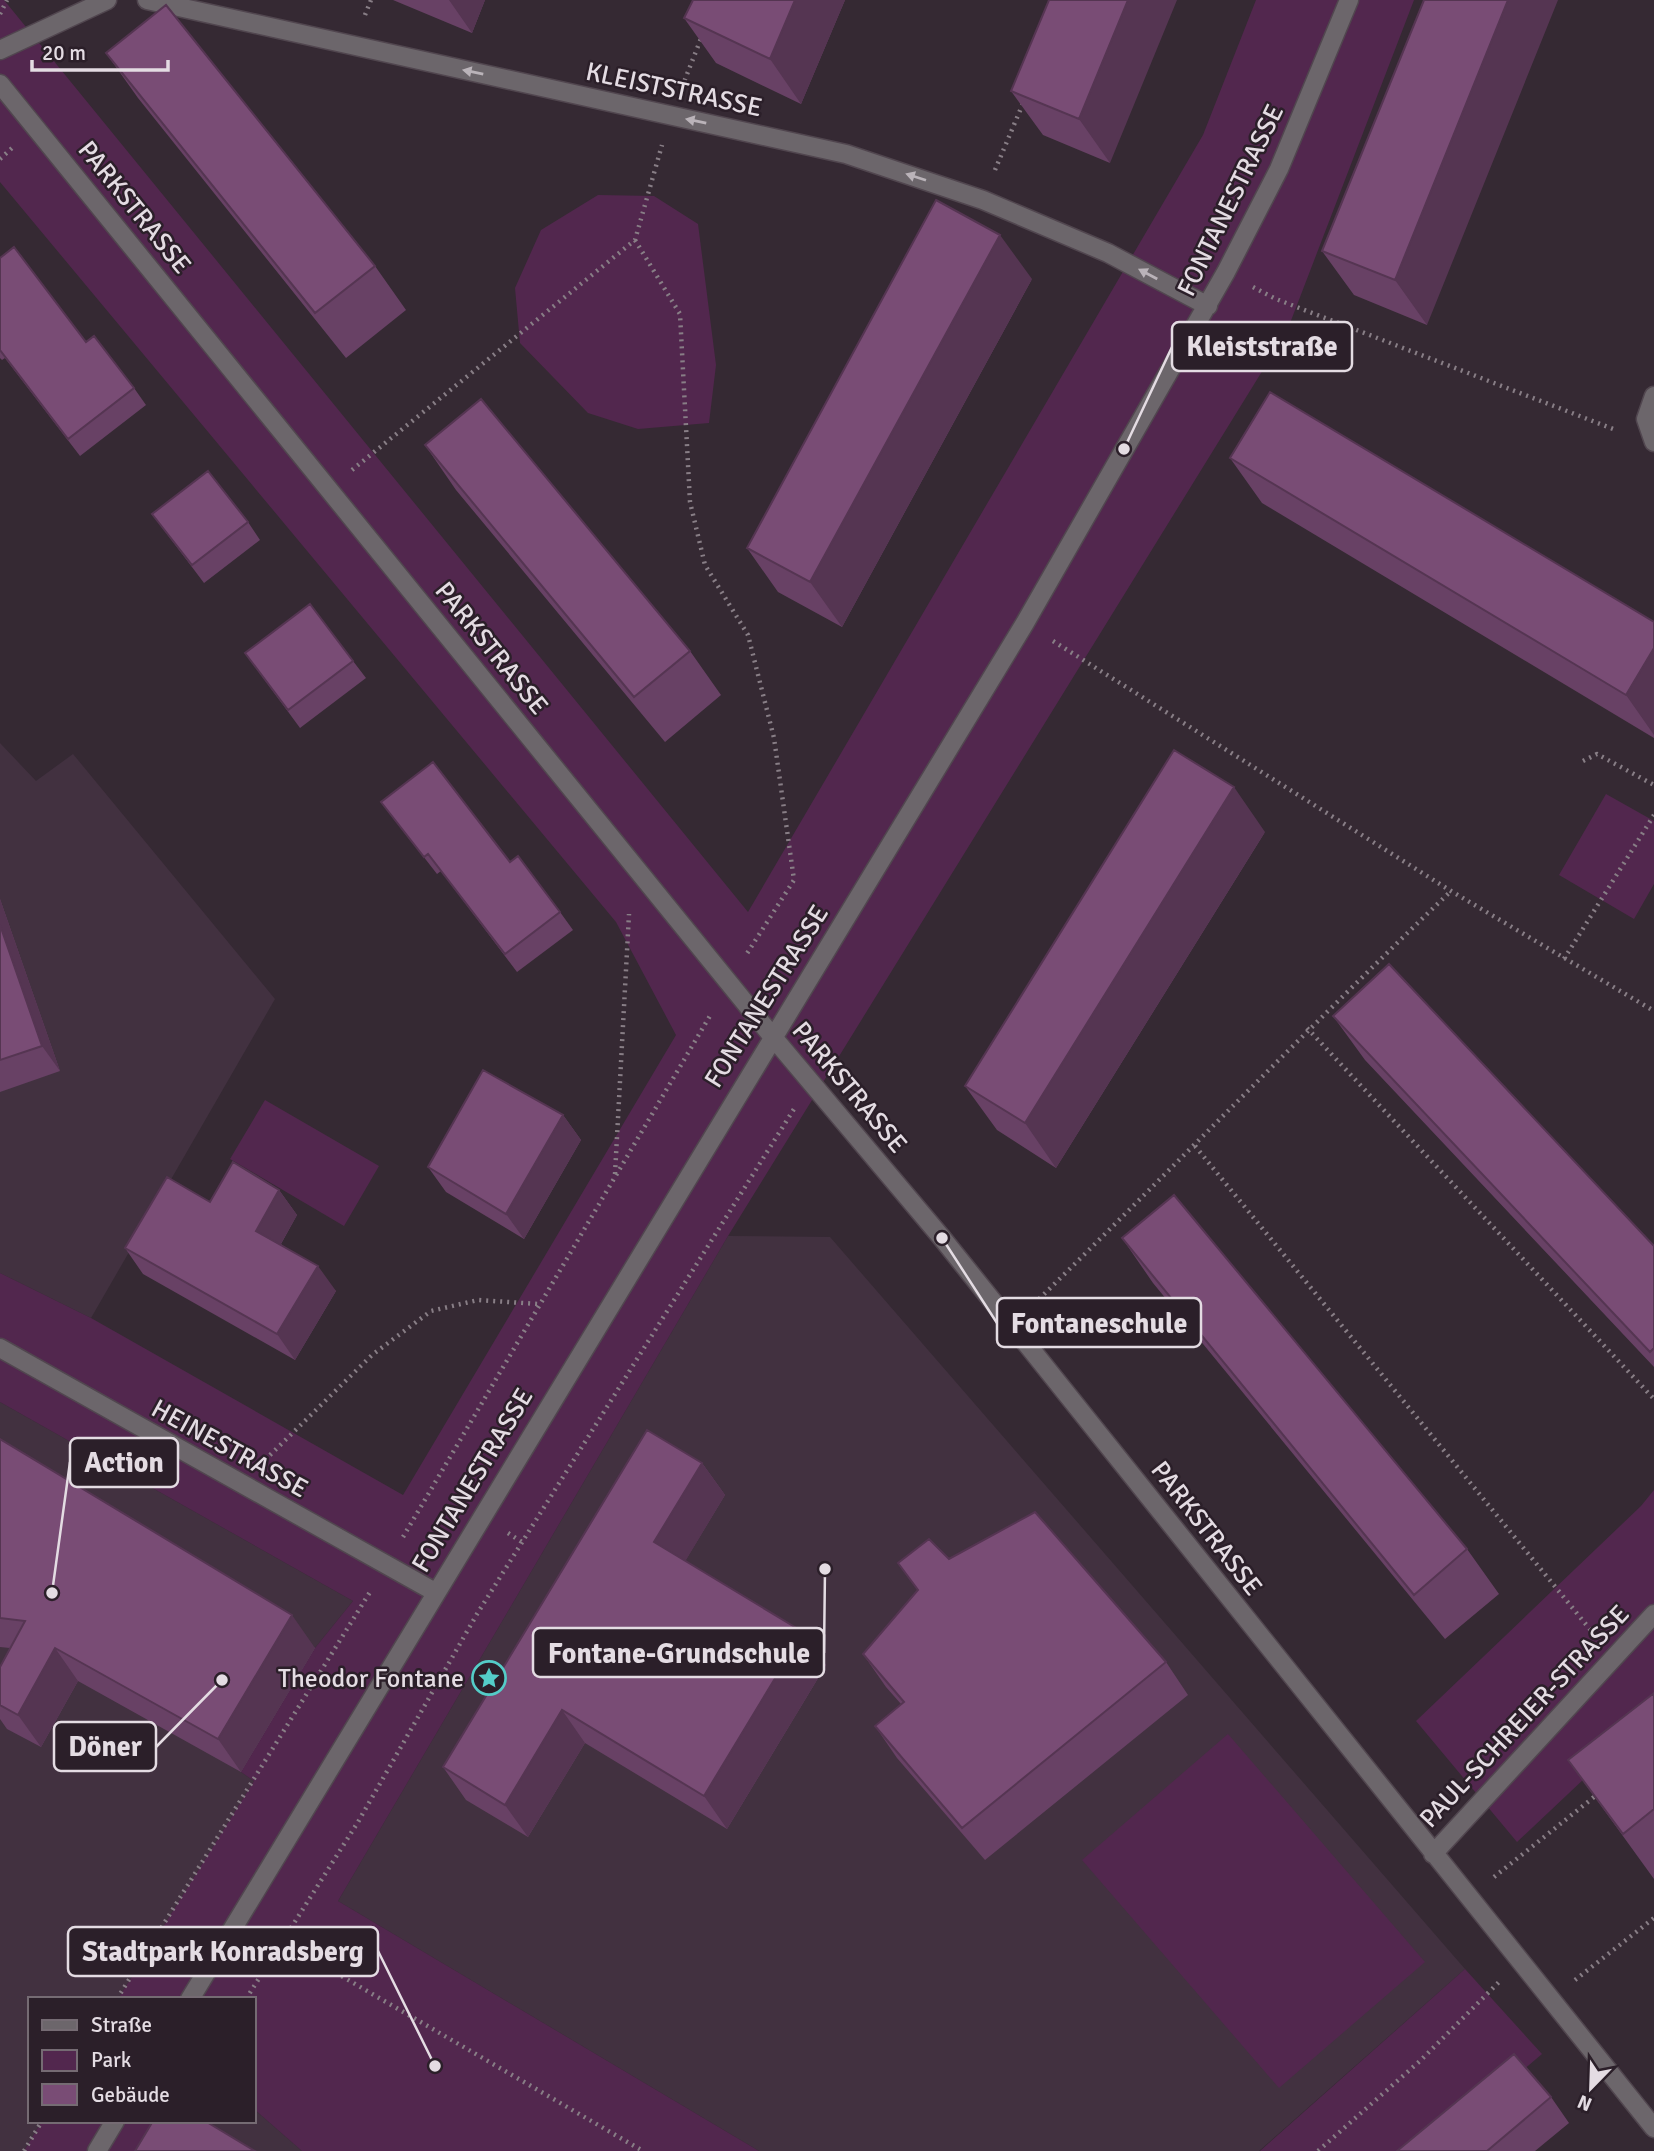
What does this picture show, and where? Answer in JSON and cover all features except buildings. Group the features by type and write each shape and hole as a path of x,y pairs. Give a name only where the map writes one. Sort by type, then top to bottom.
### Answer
{"street":[{"path":"0,50 107,0"},
{"name":"KLEISTSTRASSE","path":"147,0 846,153 957,197 983,200 1108,253 1208,306"},
{"name":"FONTANESTRASSE","path":"191,1997 1025,623 1226,272 1279,169 1349,0"},
{"name":"PARKSTRASSE","path":"0,84 772,1036 1012,1325 1654,2128"},
{"path":"1652,437 1646,419 1654,396"},
{"name":"HEINESTRASSE","path":"0,1348 435,1592"},
{"name":"PAUL-SCHREIER-STRASSE","path":"1433,1854 1654,1614"},
{"path":"97,2151 114,2123"}],"path":[{"path":"0,15 7,0"},
{"path":"329,489 635,240 670,115 707,26"},
{"path":"983,200 1030,88"},
{"path":"118,1997 386,1565 729,983 794,880 774,738 748,635 705,565 691,502 680,314 635,240"},
{"path":"1226,272 1276,299 1629,435 1652,437"},
{"path":"1025,623 1451,891 1654,1011"},
{"path":"1583,761 1598,754 1654,785"},
{"path":"1564,959 1654,815"},
{"path":"615,1175 632,863"},
{"path":"1012,1325 1195,1146 1307,1028 1451,891"},
{"path":"1307,1028 1654,1399"},
{"path":"247,1997 358,1822 477,1614 811,1082"},
{"path":"1195,1146 1614,1657"},
{"path":"240,1483 372,1355 431,1311 478,1300 538,1304"},
{"path":"1468,1898 1602,1790"},
{"path":"1550,1999 1654,1918"},
{"path":"281,1941 643,2151"},
{"path":"1318,2151 1421,2060 1520,1962"},
{"path":"24,2151 41,2123"}],"shaded area":[{"path":"0,743 36,781 73,754 275,999 91,1318 0,1273"},
{"path":"728,1236 830,1237 1465,1969 1259,2151 759,2151 338,1901"},
{"path":"0,1402 353,1601 315,1648 241,1772 254,1781 119,1997 28,1997 28,2123 41,2123 24,2151 0,2151"},
{"path":"256,2111 302,2151 172,2151 188,2123 256,2123"}],"green space":[{"path":"0,0 4,0 748,912 1203,135 1256,0 1414,0 1287,331 728,1236 338,1901 759,2151 302,2151 256,2111 256,1997 119,1997 254,1781 241,1772 315,1648 353,1601 0,1402 0,1273 91,1318 403,1495 676,1035 616,922 0,182"},
{"path":"598,195 654,196 698,224 716,365 709,423 638,429 588,413 520,343 515,288 541,230"},
{"path":"1606,794 1654,821 1654,884 1634,919 1559,875"},
{"path":"265,1100 379,1166 344,1226 230,1159"},
{"path":"1654,1490 1654,1713 1517,1842 1416,1721 1641,1506"},
{"path":"1228,1734 1425,1962 1279,2088 1082,1860"},
{"path":"1465,1969 1542,2054 1427,2151 1260,2151"},
{"path":"41,2123 189,2123 172,2151 24,2151"}],"place":[{"name":"Kleiststraße","path":"1124,449"},
{"name":"Fontaneschule","path":"942,1238"},
{"name":"Fontane-Grundschule","path":"825,1569"},
{"name":"Action","path":"52,1593"},
{"name":"Theodor Fontane","path":"489,1678"},
{"name":"Döner","path":"222,1680"},
{"name":"Stadtpark Konradsberg","path":"435,2066"}]}
